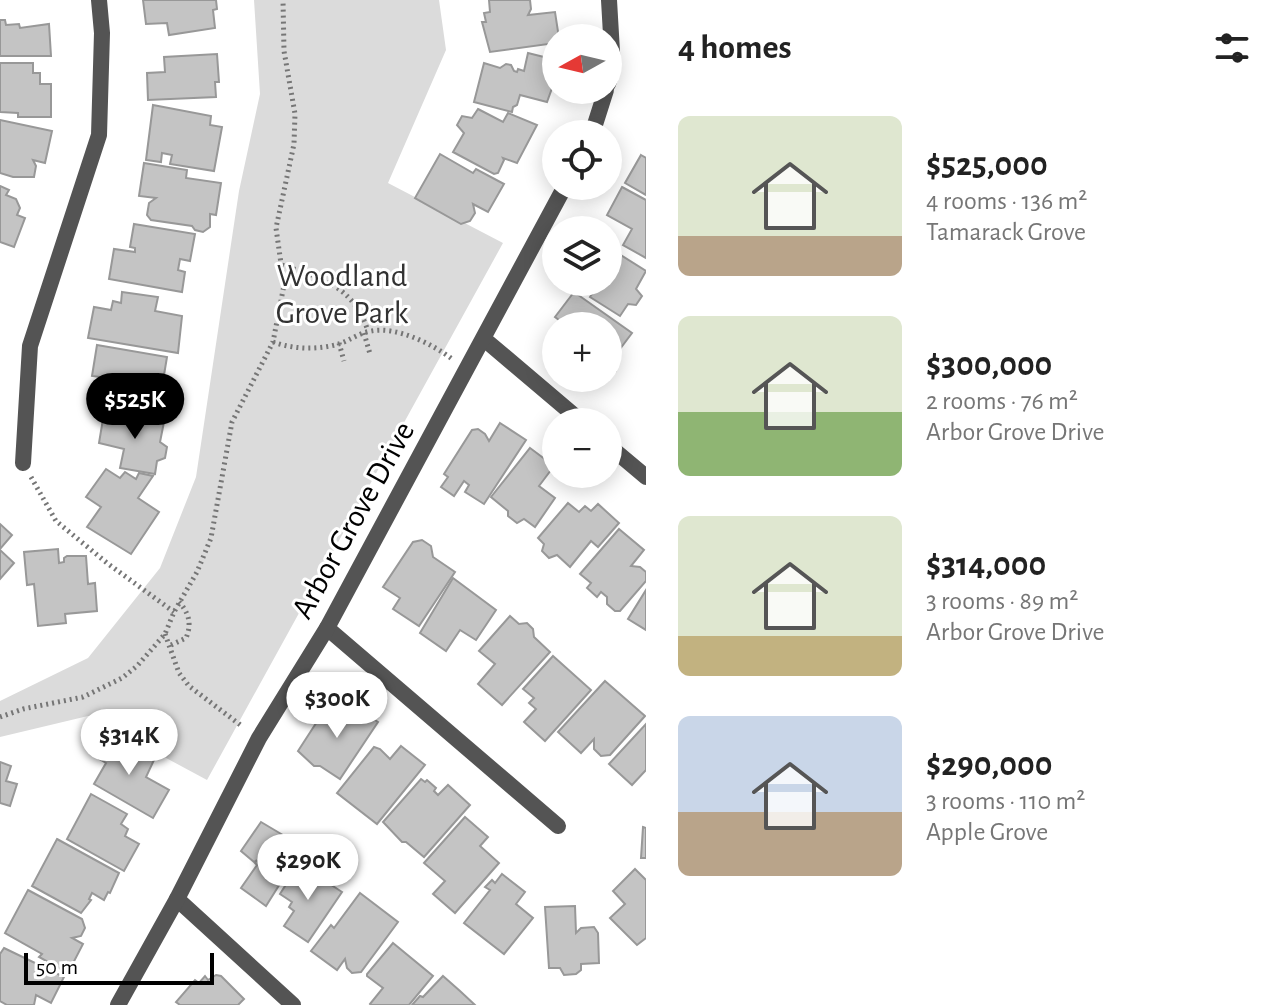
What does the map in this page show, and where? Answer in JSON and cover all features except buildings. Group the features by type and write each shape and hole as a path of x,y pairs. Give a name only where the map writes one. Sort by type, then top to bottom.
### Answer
{"street":[{"path":"23,463 30,346 99,135 102,33 99,0"},
{"path":"609,0 610,24"},
{"name":"Arbor Grove Drive","path":"118,1005 177,899 259,738 327,628 558,200"},
{"path":"484,339 565,408"},
{"path":"622,457 646,477"},
{"path":"327,628 558,826"},
{"path":"177,899 293,1005"}],"path":[{"path":"0,717 83,697 137,666 165,634 211,538 232,422 273,342 284,285 276,228 294,144 295,114 284,51 283,0"},
{"path":"281,264 330,282 360,309 370,354"},
{"path":"273,342 293,349 339,343 366,332 387,329 441,350 467,371"},
{"path":"339,343 344,361"},
{"path":"23,463 56,521 174,612"},
{"path":"171,645 186,638 190,629 187,612 179,602"},
{"path":"165,634 179,673 189,686 259,738"}],"green space":[{"name":"Woodland Grove Park","path":"254,0 439,0 446,50 388,183 503,243 207,780 88,716 0,737 0,701 88,658 160,568 196,477 239,191 260,94"}]}
